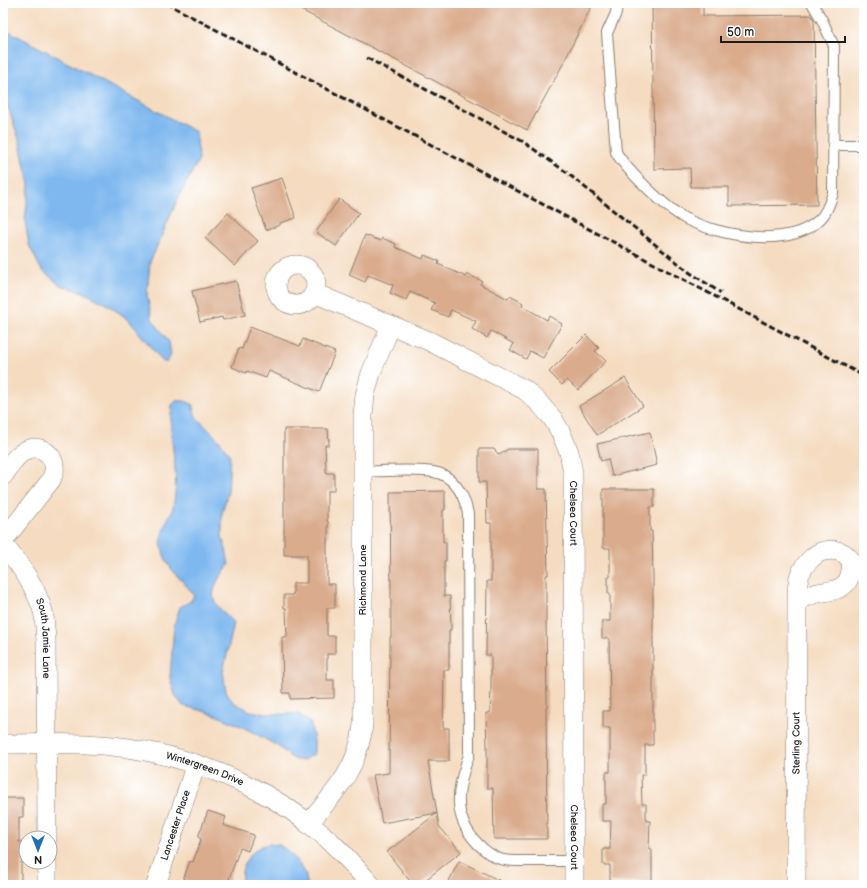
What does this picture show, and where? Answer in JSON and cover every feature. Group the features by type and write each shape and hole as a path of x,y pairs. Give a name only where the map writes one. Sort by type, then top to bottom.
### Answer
{"street":[{"name":"Chelsea Court","path":"314,293 429,340 525,390 553,419 562,433 569,452 573,473 574,885"},
{"name":"Richmond Lane","path":"308,824 347,775 354,763 362,740 363,415 365,395 371,373 391,325"},
{"path":"3,476 16,457 22,452 31,448 42,449 49,454 53,463 54,471 51,480 3,542"},
{"name":"South Jamie Lane","path":"3,542 22,567 34,588 43,612 46,640 47,744"},
{"name":"Sterling Court","path":"796,601 796,885"},
{"name":"Wintergreen Drive","path":"3,744 88,744 142,750 173,756 196,764 235,779 294,811 308,824 323,834 371,885"},
{"path":"47,744 47,830"},
{"name":"Lancester Place","path":"156,885 196,764"},
{"path":"47,870 47,885"}],"lane":[{"path":"617,3 616,13 607,33 616,152 620,160 656,196 685,218 715,231 742,235 776,237 793,234 820,220 828,207 833,193 834,46 812,3"},
{"path":"834,145 864,145"},
{"path":"363,472 425,471 441,474 452,482 466,501 468,514 469,755 460,781 458,797 461,814 467,830 487,852 500,859 514,861 574,861"}],"water":[{"path":"3,28 196,132 199,159 177,201 150,262 147,295 152,319 169,342 171,355 167,362 163,362 128,319 105,303 83,292 60,285 41,269 29,245 25,221 29,185 19,139 3,93"},
{"path":"176,401 184,401 192,404 196,417 218,439 230,455 228,492 222,513 222,536 229,565 217,582 214,592 216,604 234,623 223,672 226,691 233,702 250,711 272,714 299,714 311,724 314,741 314,754 304,760 294,759 274,744 219,716 183,706 175,695 170,678 174,625 180,607 191,601 194,595 167,563 161,541 174,502 176,477 171,417 172,405"},
{"path":"268,844 280,845 290,853 306,876 307,885 241,885 242,870 247,860 252,853"}],"building":[{"path":"288,3 593,3 563,64 527,130"},
{"path":"652,3 703,3 703,16 811,15 814,20 817,205 729,206 729,187 691,187 690,168 654,169"},
{"path":"282,178 296,218 280,223 280,225 266,230 251,188"},
{"path":"339,199 359,213 336,246 316,232"},
{"path":"228,213 258,241 235,266 205,238"},
{"path":"365,235 381,241 382,238 396,244 395,247 423,259 424,255 439,261 438,264 466,277 467,274 482,281 480,284 508,299 510,296 523,303 522,306 547,320 549,316 562,324 543,358 530,351 526,359 510,350 514,344 491,331 487,338 472,329 476,321 451,310 448,317 431,310 435,303 410,292 406,300 390,293 393,285 368,275 365,282 349,275"},
{"path":"236,281 245,315 223,320 222,317 200,322 192,291"},
{"path":"250,327 300,346 303,339 335,352 319,392 269,371 266,378 247,371 246,373 232,367 239,348 242,349"},
{"path":"586,335 599,348 595,351 606,361 578,390 567,380 562,385 549,372"},
{"path":"625,378 643,406 597,435 579,406"},
{"path":"284,429 328,429 329,445 325,445 326,473 334,473 334,491 327,491 327,584 335,584 335,608 327,608 327,636 335,636 335,654 327,654 327,680 334,680 334,698 290,699 290,693 283,693 282,637 287,637 284,595 293,595 293,583 307,583 307,555 284,555"},
{"path":"650,432 657,465 612,476 608,459 601,461 597,444"},
{"path":"479,449 494,449 499,455 508,449 538,449 538,489 546,489 548,575 546,575 547,839 494,839 493,788 487,788 486,713 490,713 491,689 491,655 486,655 487,581 491,581 491,523 487,523 486,482 479,482"},
{"path":"603,489 654,489 654,507 650,507 653,577 653,745 645,745 645,775 641,775 642,804 646,804 646,821 650,821 649,849 652,849 652,882 610,882 610,865 603,865 603,849 610,849 611,821 602,821 602,804 606,804 606,772 610,772 610,728 603,728 603,711 610,711 609,638 602,638 602,621 610,621 610,593 608,593 608,577 610,577 610,548 603,548"},
{"path":"445,491 445,510 443,510 443,542 446,542 446,561 444,561 444,596 450,596 451,630 449,630 449,670 444,670 443,728 449,728 449,761 428,761 437,813 382,823 373,775 389,773 391,637 390,492"},
{"path":"3,798 23,798 23,817 19,817 18,830 18,870 21,870 21,885 3,885"},
{"path":"208,811 226,817 223,825 254,835 248,851 240,848 227,885 199,885 183,880 190,861 193,862 201,839 198,837"},
{"path":"437,813 439,826 461,852 419,885 413,885 387,852"},
{"path":"459,861 509,885 447,885"}],"railway":[{"path":"166,3 864,376"},
{"path":"367,58 522,141 566,172 689,272 721,293"}]}
